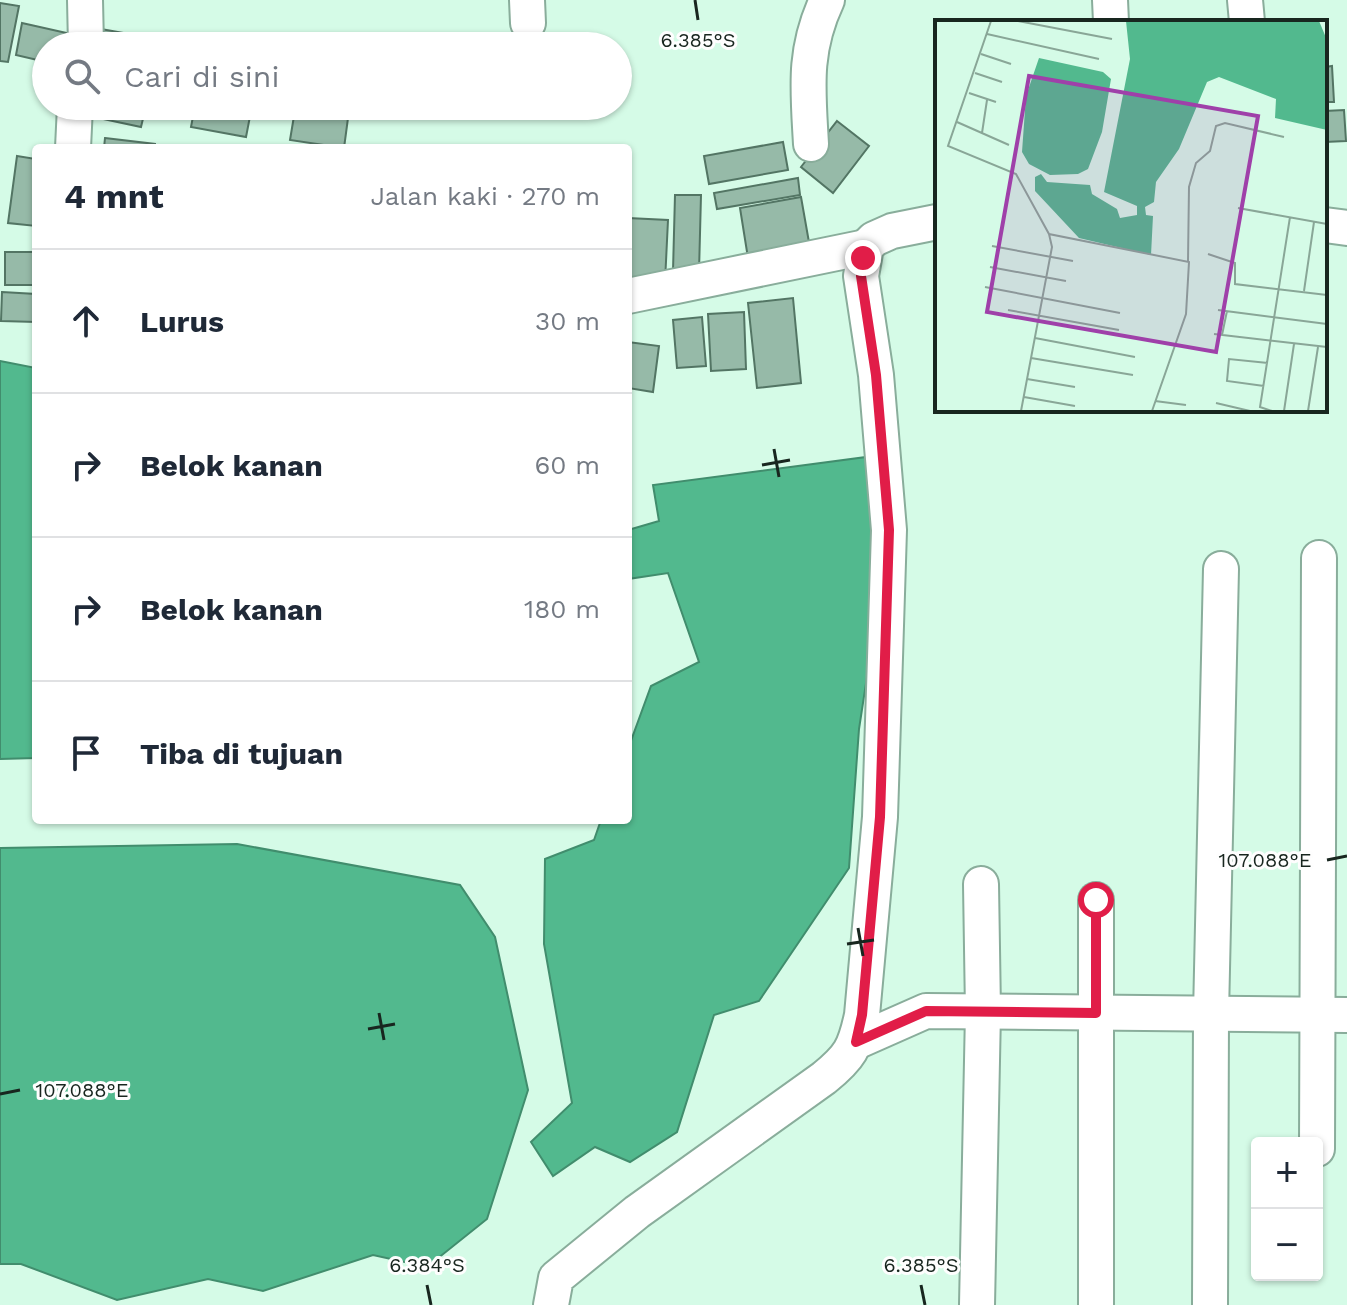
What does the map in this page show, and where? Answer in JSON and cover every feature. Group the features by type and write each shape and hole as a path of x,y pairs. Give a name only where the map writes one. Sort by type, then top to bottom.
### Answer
{"street":[{"path":"85,0 86,32"},
{"path":"811,144 807,68 819,17 827,0"},
{"path":"1245,0 1247,20"},
{"path":"73,144 74,120"},
{"path":"632,295 866,247 874,239 892,231 935,222"},
{"path":"1327,225 1347,228"},
{"path":"551,1305 556,1278 637,1212 824,1078 847,1059 859,1029 880,817 889,530 876,375 861,276 866,247"},
{"path":"1318,1137 1333,1015 1319,558"},
{"path":"1210,1305 1211,1014 1221,569"},
{"path":"977,1305 983,1012 981,884"},
{"path":"1096,900 1096,1305"},
{"path":"859,1029 926,1011 1333,1015"}],"shaded area":[{"path":"0,361 32,367 32,758 0,759"},
{"path":"874,456 874,631 859,729 849,868 759,1001 714,1015 677,1132 630,1162 595,1147 553,1176 531,1142 572,1103 544,944 545,859 594,840 600,824 632,824 632,738 651,686 699,662 668,573 632,578 632,529 659,521 653,485"},
{"path":"237,844 460,885 495,937 528,1090 487,1219 427,1267 373,1255 263,1291 208,1279 117,1300 21,1264 0,1264 0,848"}],"building":[{"path":"0,3 19,6 8,62 0,61"},
{"path":"22,23 62,32 32,32 32,59 16,55"},
{"path":"1332,66 1334,102 1327,102 1327,67"},
{"path":"1344,110 1346,141 1327,142 1327,111"},
{"path":"108,120 143,120 141,127"},
{"path":"192,120 249,120 246,137 191,127"},
{"path":"293,120 348,120 345,144 290,140"},
{"path":"837,121 869,146 833,193 801,167"},
{"path":"105,138 155,144 104,144"},
{"path":"783,142 788,170 709,184 704,156"},
{"path":"17,156 32,158 32,226 8,223"},
{"path":"798,178 800,195 717,209 714,193"},
{"path":"675,195 701,195 699,272 673,271"},
{"path":"801,197 810,248 748,258 740,208"},
{"path":"632,218 668,220 665,282 632,280"},
{"path":"5,252 32,252 32,285 5,285"},
{"path":"2,292 32,294 32,322 1,321"},
{"path":"793,298 801,383 757,388 748,303"},
{"path":"744,312 746,369 711,371 708,314"},
{"path":"702,317 706,366 677,368 673,320"},
{"path":"632,343 659,346 653,392 632,389"}],"route":[{"path":"863,258 861,276 876,375 889,530 880,817 862,1015 856,1042 926,1011 1096,1013 1096,900"}]}
